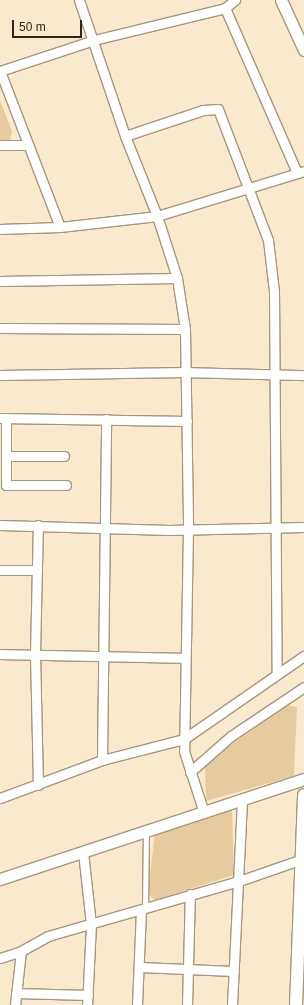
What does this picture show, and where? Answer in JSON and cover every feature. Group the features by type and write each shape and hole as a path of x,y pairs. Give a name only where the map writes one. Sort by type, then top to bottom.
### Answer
{"main road":[{"path":"296,1005 304,795"}],"street":[{"path":"79,0 94,40 125,136 156,216 176,278 185,329 188,529 184,751 204,813"},
{"path":"60,227 26,145 0,71 94,40 225,8 235,0"},
{"path":"281,0 304,50"},
{"path":"0,229 60,227 156,216 248,190 301,172 225,8"},
{"path":"125,136 203,110 218,109 268,240 272,265 275,374 277,674"},
{"path":"0,145 26,145"},
{"path":"0,281 176,278"},
{"path":"0,328 185,329"},
{"path":"0,375 186,372 304,375"},
{"path":"66,485 6,485 6,456 3,418 186,421"},
{"path":"102,760 106,419"},
{"path":"6,456 64,456"},
{"path":"0,525 105,526 188,529 304,527"},
{"path":"38,525 35,654 38,785"},
{"path":"0,570 37,570"},
{"path":"0,654 104,655 186,658"},
{"path":"0,798 102,760 184,739 304,656"},
{"path":"190,772 231,736 304,687"},
{"path":"0,879 304,779"},
{"path":"232,1005 242,799"},
{"path":"83,852 90,924 87,1005"},
{"path":"0,958 21,951 48,936 143,910 190,894 239,881 302,859"},
{"path":"187,1005 190,894"},
{"path":"137,1005 143,910"},
{"path":"15,1005 21,951"},
{"path":"139,967 234,971"},
{"path":"16,993 88,995"}],"lane":[{"path":"143,910 146,831"}],"shaded area":[{"path":"0,101 12,131 10,140 0,140"},
{"path":"286,705 297,707 294,776 206,801 205,764"},
{"path":"232,809 234,875 155,900 151,897 148,891 155,833"}]}
